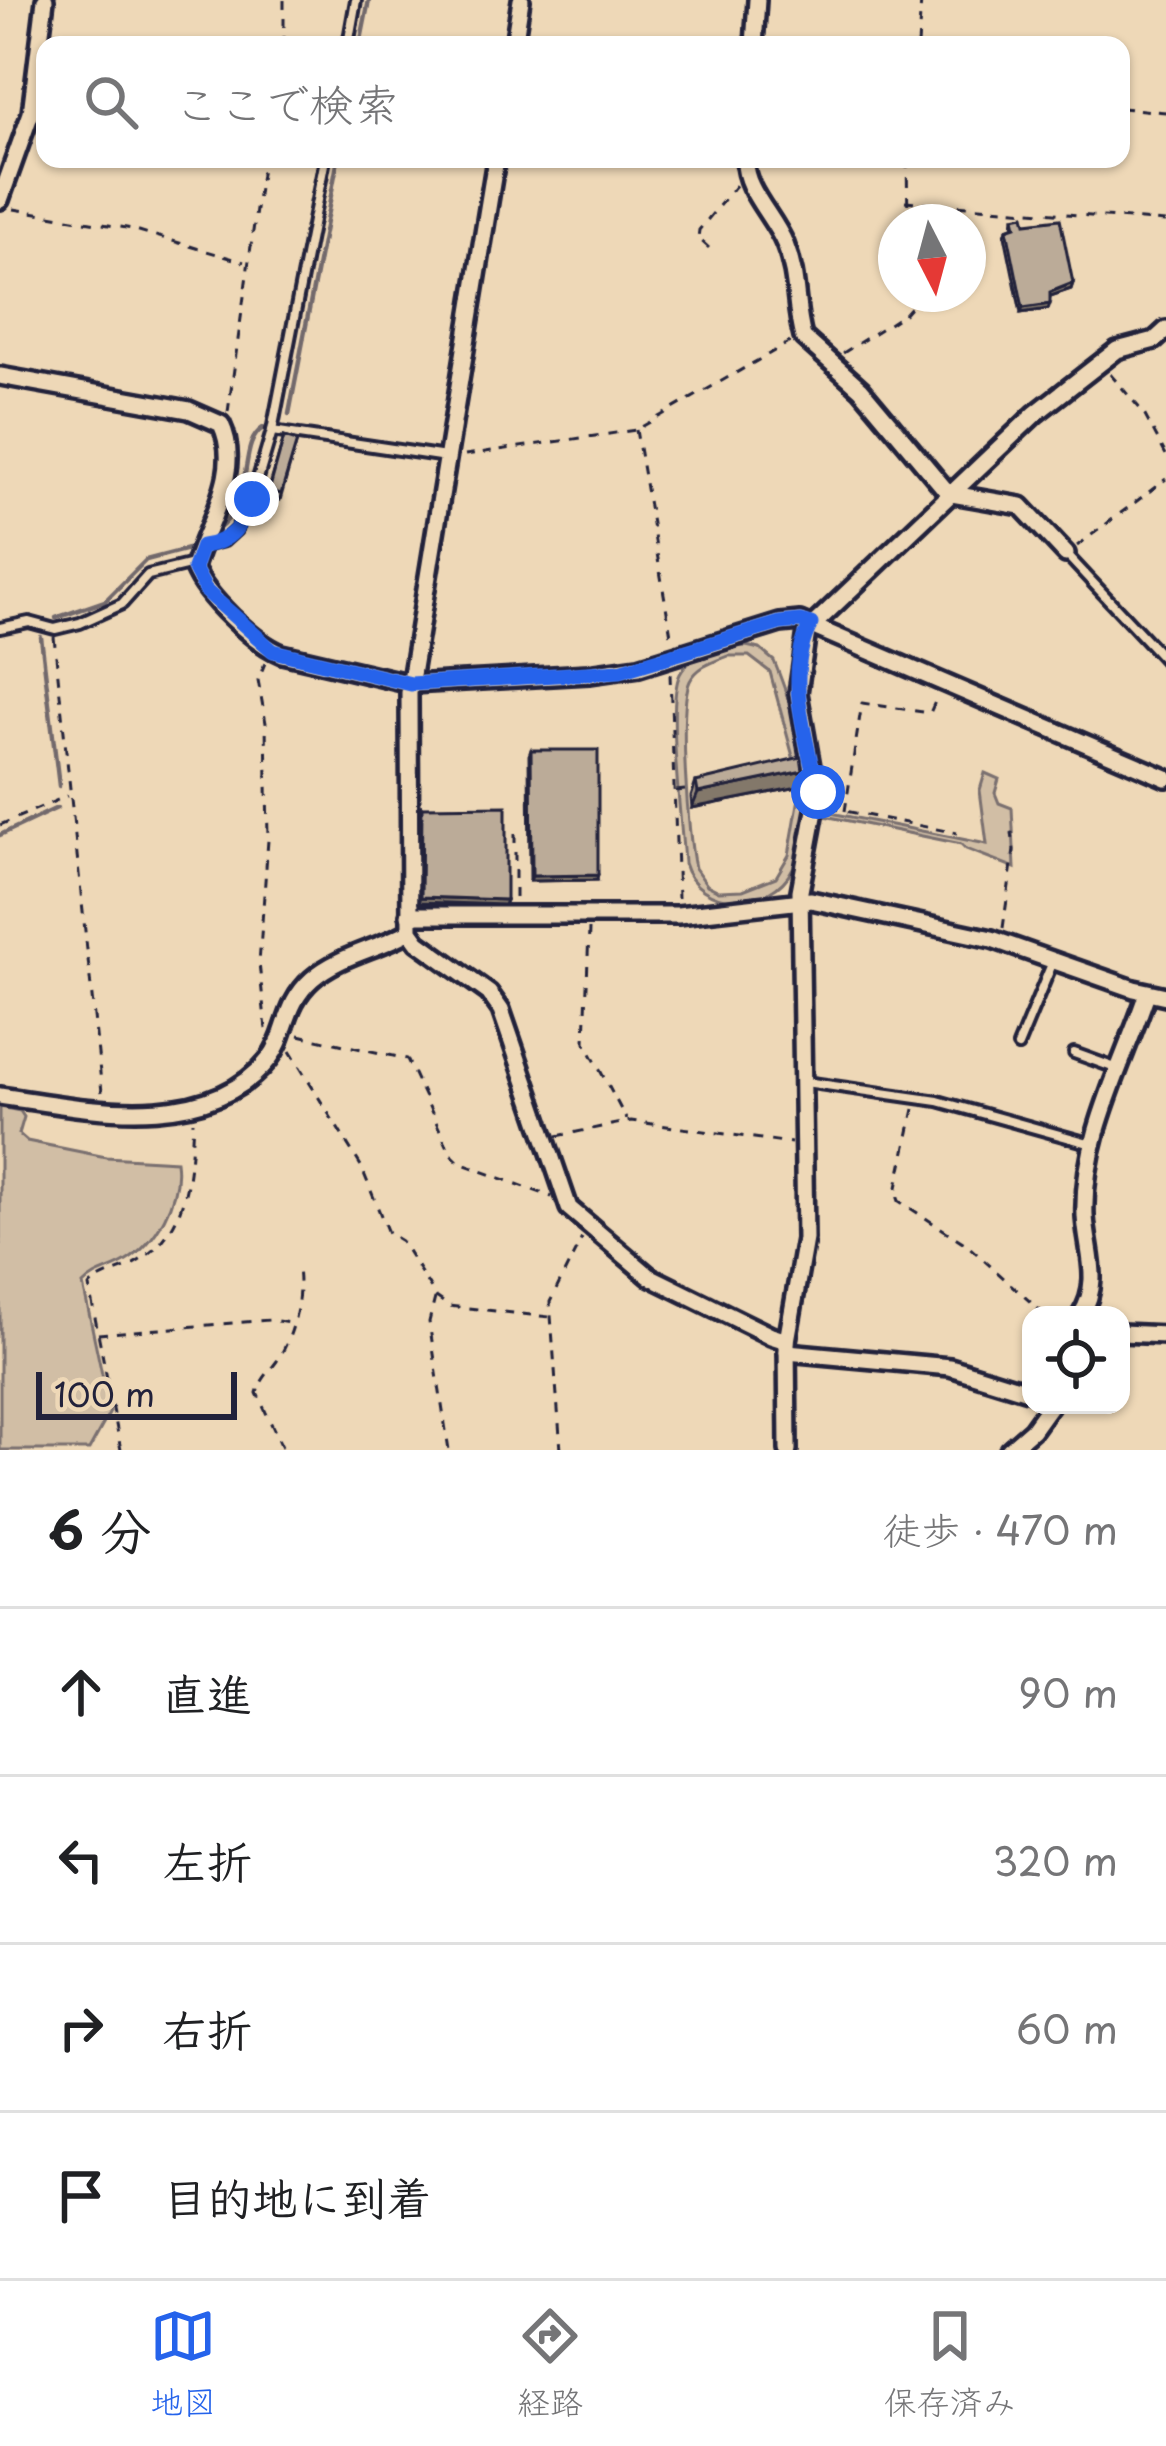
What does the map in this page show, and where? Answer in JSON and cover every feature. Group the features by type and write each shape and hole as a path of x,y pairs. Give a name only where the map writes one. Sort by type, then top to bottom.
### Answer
{"street":[{"path":"40,36 44,0"},
{"path":"515,36 521,0"},
{"path":"755,36 757,0"},
{"path":"0,204 31,113 36,70"},
{"path":"495,168 411,684 410,923 418,942 495,1000 563,1196 589,1228 649,1276 787,1346 950,1367 1022,1389"},
{"path":"746,168 784,239 795,271 802,337 834,361 952,494 1021,506 1066,554"},
{"path":"788,1450 787,1346 805,1239 800,900 818,792 798,693 805,640 811,624 1035,414 1125,345 1156,340 1166,329"},
{"path":"0,376 189,410 221,424 228,443 226,478 194,564 206,591 273,651 411,684 601,674 800,621 1166,778"},
{"path":"0,1096 104,1110 190,1107 268,1060 298,995 324,970 410,923 515,914 678,915 800,900 1001,941 1166,996"},
{"path":"1087,1306 1094,1276 1085,1217 1092,1144 1147,993"},
{"path":"1130,1333 1166,1335"},
{"path":"1009,1450 1044,1414"}],"lane":[{"path":"349,36 356,0"},
{"path":"202,546 224,541 242,522 272,430 323,168"},
{"path":"272,430 448,457"},
{"path":"1066,554 1166,662"},
{"path":"0,628 29,622 55,629 115,608 154,572 194,564"},
{"path":"1018,1046 1054,959"},
{"path":"1074,1054 1119,1070"},
{"path":"803,1082 917,1098 1092,1144"}],"path":[{"path":"284,0 284,36"},
{"path":"919,36 921,0"},
{"path":"1130,109 1166,112"},
{"path":"221,424 227,414 246,262 264,168"},
{"path":"710,248 698,238 699,230 744,168"},
{"path":"905,204 907,168"},
{"path":"905,201 1166,222"},
{"path":"0,204 132,229 246,262"},
{"path":"834,361 906,312"},
{"path":"448,457 636,430 802,337"},
{"path":"1102,362 1143,412 1166,454"},
{"path":"636,430 672,656 678,915"},
{"path":"1066,554 1166,479"},
{"path":"55,629 104,1110"},
{"path":"273,651 258,680 267,740 268,840 259,964 266,1028 279,1035 344,1134 388,1233 401,1241 436,1297 449,1306 550,1317"},
{"path":"844,811 862,703 929,713 943,685"},
{"path":"674,791 710,786"},
{"path":"0,825 69,795"},
{"path":"816,806 957,833"},
{"path":"1001,941 1014,850 1012,832"},
{"path":"514,834 515,914"},
{"path":"589,915 585,1042 627,1121"},
{"path":"279,1035 407,1059 451,1154 460,1163 547,1196 563,1196"},
{"path":"917,1098 896,1192 899,1202 966,1244 1035,1306"},
{"path":"121,1450 91,1282 143,1258 176,1223 193,1166 190,1107"},
{"path":"544,1141 627,1121 804,1144"},
{"path":"560,1450 550,1302 589,1228"},
{"path":"282,1447 256,1393 288,1342 298,1306 298,1269"},
{"path":"436,1297 429,1322 449,1450"},
{"path":"98,1334 270,1320 292,1323"}],"shaded area":[{"path":"738,646 760,649 774,661 801,742 810,795 800,850 783,883 769,893 735,900 703,890 684,863 674,710 685,667 709,652","holes":["728,656 749,656 770,672 801,786 789,855 776,877 743,890 719,891 707,885 695,868 692,852 685,772 686,695 690,681 702,668"]},
{"path":"985,773 999,779 995,793 999,803 1012,808 1015,868 961,844 820,815 821,811 987,844 980,790"},
{"path":"0,1107 20,1111 24,1117 19,1134 27,1141 106,1157 176,1161 175,1190 157,1231 137,1254 83,1285 110,1412 89,1450 0,1450"}],"building":[{"path":"1024,215 1026,223 1060,219 1073,283 1050,292 1050,304 1023,308 1007,229 1016,226 1014,217"},
{"path":"284,437 297,441 281,494 269,491"},
{"path":"531,750 598,750 598,875 532,876"},
{"path":"801,757 803,771 698,793 696,782"},
{"path":"506,806 506,900 421,897 422,807"}],"waterway":[{"path":"362,36 369,0"},
{"path":"289,414 336,168"},
{"path":"215,532 237,504 250,447 263,428"},
{"path":"56,618 105,601 146,560 188,549"},
{"path":"41,637 59,786"},
{"path":"0,835 57,808"}],"route":[{"path":"252,499 236,530 224,541 202,546 194,568 206,591 273,651 401,683 620,671 780,623 811,624 798,693 818,792"}]}
